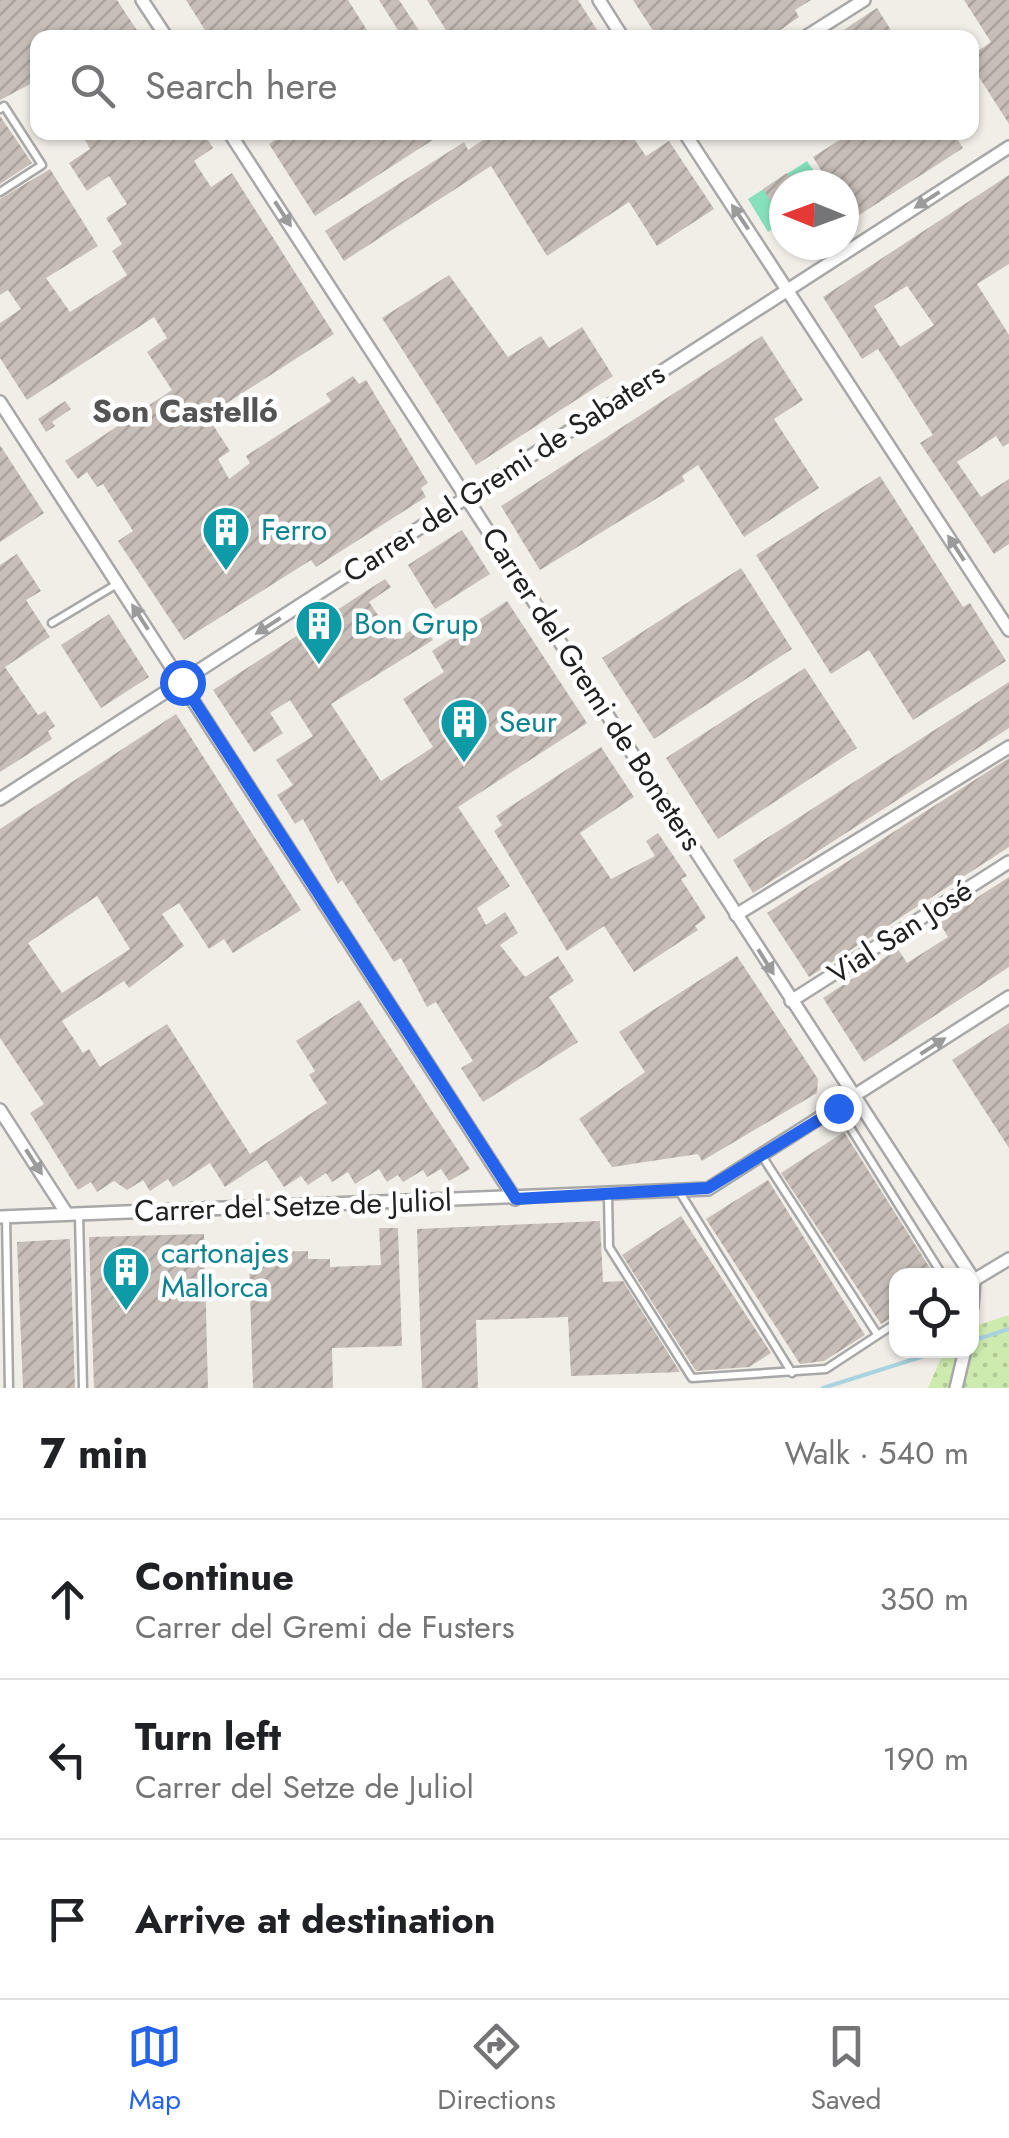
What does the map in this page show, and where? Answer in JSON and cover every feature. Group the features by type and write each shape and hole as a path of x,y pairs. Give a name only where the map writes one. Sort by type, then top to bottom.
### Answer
{"street":[{"path":"142,0 162,30"},
{"path":"599,0 618,30"},
{"path":"817,30 864,0"},
{"name":"Carrer del Gremi de Boneters","path":"234,140 791,1001 857,1094 966,1268"},
{"path":"689,140 1009,630"},
{"name":"Carrer del Gremi de Sabaters","path":"0,800 1009,148"},
{"path":"0,402 516,1199"},
{"path":"736,914 1009,746"},
{"name":"Vial San José","path":"791,1001 1009,862"},
{"name":"Carrer del Setze de Juliol","path":"3,1216 516,1199 708,1188 1009,997"},
{"path":"0,1110 73,1214"},
{"path":"979,1276 1009,1259"},
{"path":"956,1388 963,1358"}],"lane":[{"path":"0,109 4,106 42,165 0,192"},
{"path":"52,624 118,584"},
{"path":"838,1108 939,1268"},
{"path":"762,1156 877,1334"},
{"path":"678,1190 792,1373"},
{"path":"608,1194 609,1247 692,1378 826,1369 889,1327"},
{"path":"73,1214 83,1388"},
{"path":"3,1216 10,1388"}],"green space":[{"path":"807,161 813,170 793,170"},
{"path":"769,185 769,231 768,232 748,199"},
{"path":"1009,1315 1009,1388 928,1388 941,1358 979,1358 979,1325"}],"building":[{"path":"0,0 117,0 137,30 30,30 30,84 0,100"},
{"path":"186,0 348,0 367,30 205,30"},
{"path":"379,0 399,0 419,30 398,30"},
{"path":"427,0 578,0 597,30 446,30"},
{"path":"633,0 811,0 795,10 799,17 780,30 653,30"},
{"path":"964,0 1009,0 1009,124 979,77 979,50 991,42"},
{"path":"877,8 891,30 844,30"},
{"path":"0,116 32,163 0,184"},
{"path":"85,140 208,140 213,148 194,161 211,187 232,173 334,334 207,416 230,451 218,459 229,479 250,463 246,456 331,401 326,394 353,376 359,384 366,380 428,483 421,488 426,497 316,567 311,560 184,640 118,541 133,531 103,484 97,487 87,472 78,479 65,461 172,390 147,352 167,338 154,317 27,400 0,358 0,323 21,309 8,290 0,295 0,199 50,169 98,246 46,278 70,312 127,275 112,251 122,244 106,218 127,204 109,176 87,191 69,163 90,149"},
{"path":"275,140 433,140 315,216 269,144"},
{"path":"483,140 635,140 646,156 669,141 714,209 657,246 629,202 547,256 491,166 344,261 325,231 464,142 468,150"},
{"path":"840,140 958,140 963,148 859,215 859,170 821,170 813,157"},
{"path":"1009,175 1009,264 977,284 1009,335 1009,443 1003,447 996,436 957,462 981,497 1009,479 1009,544 994,554 920,443 933,435 878,349 862,359 823,297","holes":["907,286 934,325 900,347 874,306"]},
{"path":"449,275 508,357 541,336 549,348 582,327 613,376 476,465 382,318"},
{"path":"762,336 803,400 774,419 819,488 744,537 698,465 682,476 685,481 540,570 501,506"},
{"path":"65,401 71,409 52,422 55,426 46,432 38,419"},
{"path":"0,445 44,513 0,542"},
{"path":"880,476 963,607 970,603 1006,661 913,720 869,650 831,674 756,555"},
{"path":"462,530 490,574 435,609 408,565"},
{"path":"17,554 41,591 26,600 50,637 5,667 38,715 45,711 55,726 48,731 52,739 0,772 0,565"},
{"path":"741,568 792,649 654,739 602,658"},
{"path":"385,579 391,587 369,602 395,640 422,624 433,640 331,704 381,781 433,747 403,699 444,672 432,651 507,601 587,723 458,807 510,886 477,908 486,925 505,912 518,933 500,945 525,977 558,956 574,981 549,997 578,1042 483,1102 461,1068 473,1061 436,1002 427,1007 401,958 394,962 342,880 338,884 303,819 295,824 277,795 293,785 276,760 313,736 290,700 270,713 283,733 254,752 213,690"},
{"path":"109,614 149,677 101,708 61,645"},
{"path":"805,668 857,748 718,839 666,758"},
{"path":"1009,682 1009,728 753,893 733,860"},
{"path":"176,714 301,910 233,953 224,939 209,949 179,903 162,914 184,946 129,988 124,981 62,1021 83,1053 89,1049 100,1067 167,1024 250,1154 327,1103 309,1075 315,1071 296,1041 359,1000 470,1169 449,1181 441,1169 427,1177 423,1170 403,1182 398,1175 387,1182 379,1169 355,1184 348,1172 332,1182 326,1173 308,1185 301,1176 284,1187 266,1160 225,1187 210,1163 173,1187 168,1179 150,1191 143,1180 127,1190 114,1181 97,1192 91,1182 78,1190 30,1113 44,1104 0,1038 0,829","holes":["97,896 130,949 62,993 28,943"]},
{"path":"601,747 634,797 580,833 611,879 655,856 646,841 658,833 687,876 681,879 706,918 695,926 698,930 634,972 604,926 567,951 494,831 502,825 496,816"},
{"path":"1009,758 1009,847 809,977 767,913"},
{"path":"1009,877 1009,967 864,1062 823,998 898,949 907,963 948,937 939,922"},
{"path":"737,956 818,1079 817,1093 702,1161 698,1154 612,1167 579,1119 645,1072 619,1032"},
{"path":"1009,1023 1009,1148 952,1060"},
{"path":"844,1132 930,1268 889,1268 889,1319 881,1324 781,1173"},
{"path":"768,1180 865,1335 824,1361 800,1364 706,1219"},
{"path":"681,1216 771,1353 749,1367 696,1371 622,1255"},
{"path":"600,1221 603,1282 623,1281 680,1372 571,1376 568,1317 476,1320 478,1388 422,1388 417,1229"},
{"path":"379,1228 398,1228 402,1346 332,1348 333,1388 253,1388 249,1261 270,1260 270,1252 308,1251 308,1259 330,1259 330,1267 381,1265"},
{"name":"cartonajes Mallorca","path":"204,1234 208,1388 94,1388 89,1237"},
{"path":"70,1239 75,1388 23,1388 17,1242"}],"waterway":[{"path":"979,1339 1009,1329"},
{"path":"823,1388 918,1358"}],"place":[{"name":"Ferro","path":"226,572"},
{"name":"Bon Grup","path":"319,666"},
{"name":"Seur","path":"464,764"},
{"name":"cartonajes Mallorca","path":"126,1312"}],"district":[{"name":"Son Castelló","path":"185,411"}],"route":[{"path":"182,682 516,1199 708,1188 838,1108"}]}
